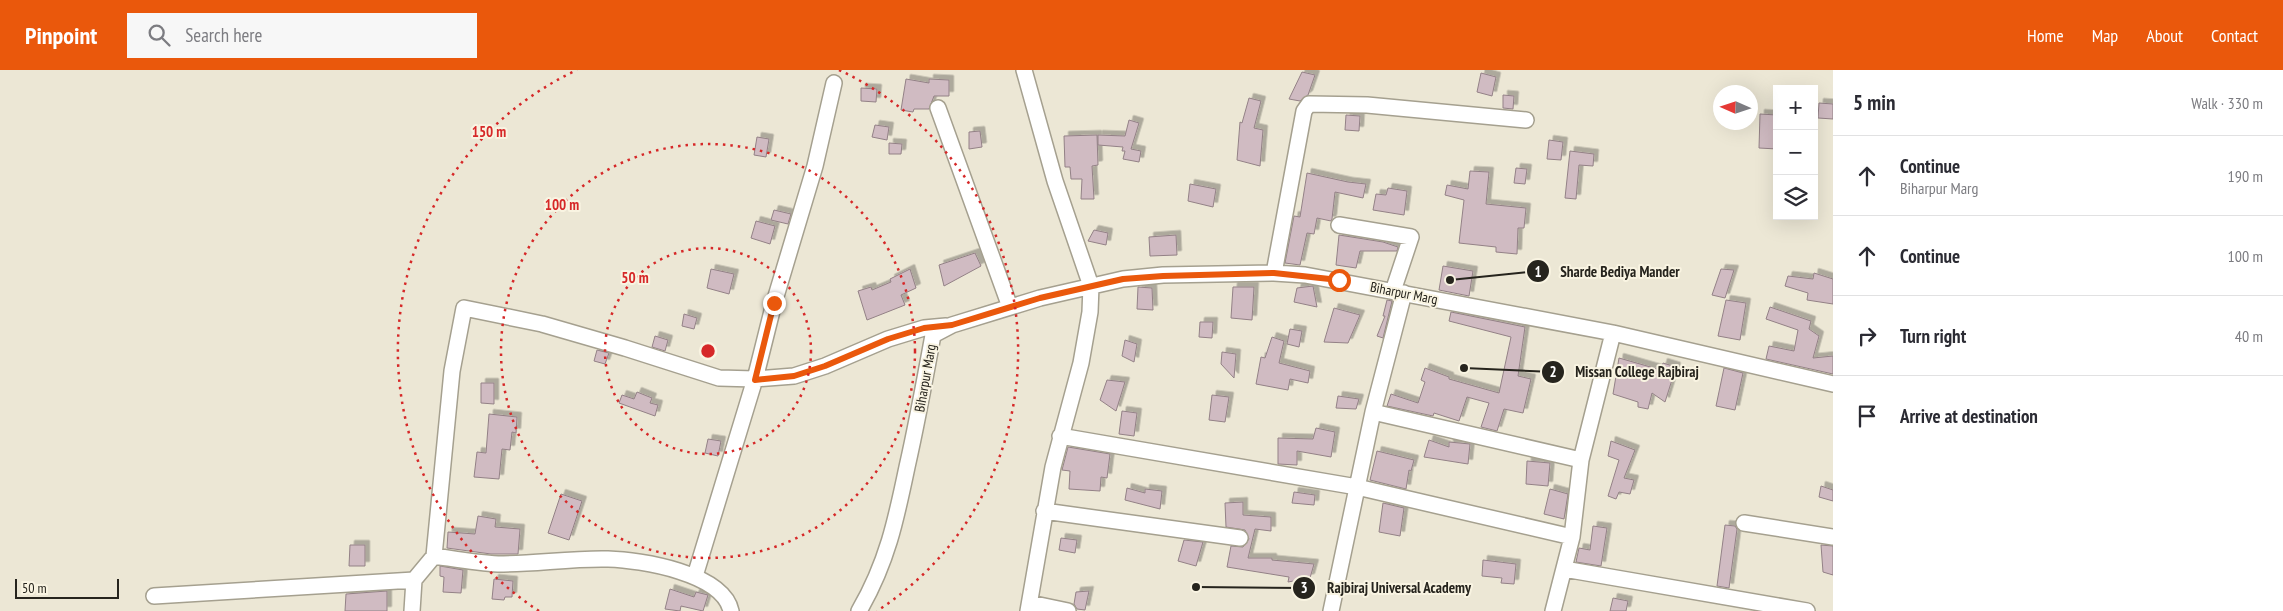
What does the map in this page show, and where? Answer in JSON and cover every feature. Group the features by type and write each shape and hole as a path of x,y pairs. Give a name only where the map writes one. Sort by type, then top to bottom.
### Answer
{"street":[{"path":"1024,70 1055,181 1091,286 1090,312 1081,363 1060,436 1044,511 1029,607 1068,611"},
{"path":"695,576 755,380 774,303 815,166 834,83"},
{"path":"1274,273 1304,111 1309,104 1367,105 1526,120"},
{"path":"938,108 1010,307"},
{"path":"1331,611 1411,237 1339,225"},
{"name":"Biharpur Marg","path":"859,611 871,591 892,537 933,335 952,325 1010,307 1091,286 1123,279 1163,276 1274,273 1331,279 1613,333 1833,384"},
{"path":"412,611 414,580 434,556 452,371 464,308 542,324 719,378 755,380 794,376 825,366 888,339 924,328 952,325"},
{"path":"1554,611 1572,537 1581,460 1613,333"},
{"path":"1373,412 1581,460"},
{"path":"1060,436 1357,487 1572,537"},
{"path":"1044,511 1240,538"},
{"path":"1744,523 1833,538"},
{"path":"434,556 497,564 609,559 660,566 695,576 715,588 732,611"},
{"path":"1564,570 1807,611"},
{"path":"154,596 414,580"}],"building":[{"path":"1302,72 1315,75 1308,95 1300,101 1289,99"},
{"path":"1481,73 1496,77 1492,96 1477,92"},
{"path":"906,79 929,83 929,79 949,80 949,96 934,96 929,109 914,109 913,112 901,110"},
{"path":"861,88 877,89 876,102 861,101"},
{"path":"1503,95 1514,96 1513,109 1503,108"},
{"path":"1249,98 1261,101 1254,128 1263,130 1260,166 1237,160 1240,122 1242,123"},
{"path":"1819,103 1833,104 1833,119 1818,118"},
{"path":"1760,114 1773,115 1773,149 1759,148"},
{"path":"1346,115 1360,116 1359,131 1345,130"},
{"path":"1129,120 1139,123 1131,149 1141,151 1139,162 1123,159 1125,151 1122,151 1123,147 1098,145 1098,135 1125,136"},
{"path":"875,125 889,127 887,140 872,137"},
{"path":"980,131 982,147 969,149 969,132"},
{"path":"1097,135 1098,165 1092,166 1094,199 1081,199 1082,179 1071,179 1070,167 1065,167 1064,136"},
{"path":"757,137 769,139 766,157 754,155"},
{"path":"1549,140 1563,142 1561,160 1547,159"},
{"path":"889,143 902,144 901,154 889,154"},
{"path":"1570,151 1594,154 1593,166 1579,165 1576,199 1565,198"},
{"path":"1516,168 1527,169 1525,184 1514,183"},
{"path":"1470,171 1489,172 1486,204 1526,208 1524,228 1518,228 1517,254 1496,252 1496,247 1459,243 1464,200 1445,195 1447,185 1468,189"},
{"path":"1307,173 1366,184 1363,198 1335,192 1331,221 1317,218 1314,234 1307,233 1300,265 1285,263 1294,216 1300,217"},
{"path":"1190,184 1216,189 1213,207 1188,201"},
{"path":"1388,188 1407,191 1404,215 1373,210 1376,194 1386,195"},
{"path":"774,210 791,214 788,224 771,220"},
{"path":"756,221 775,226 770,244 751,238"},
{"path":"1094,230 1108,233 1106,245 1088,241"},
{"path":"1176,235 1177,255 1150,256 1149,237"},
{"path":"1339,235 1383,242 1398,247 1397,251 1360,251 1356,268 1336,265"},
{"path":"975,253 981,266 944,286 939,265"},
{"path":"1443,266 1473,271 1469,296 1439,290"},
{"path":"711,269 734,274 729,294 707,288"},
{"path":"910,269 916,288 901,295 905,305 867,320 858,291 871,287 872,290 891,282 890,279"},
{"path":"1721,269 1734,270 1725,298 1712,295"},
{"path":"1814,273 1833,279 1833,304 1807,300 1808,293 1785,286 1788,276 1813,279"},
{"path":"1313,286 1317,307 1294,302 1297,288"},
{"path":"1138,287 1152,288 1153,310 1137,309"},
{"path":"1233,287 1254,287 1252,320 1231,318"},
{"path":"1387,300 1392,301 1383,338 1377,336 1385,316 1383,316"},
{"path":"1726,300 1746,303 1740,340 1718,336"},
{"path":"1770,307 1811,321 1809,329 1819,336 1813,358 1833,356 1833,374 1766,359 1769,346 1794,351 1798,330 1766,319"},
{"path":"1334,308 1360,315 1348,343 1324,342"},
{"path":"1451,312 1525,327 1518,376 1531,379 1523,413 1504,409 1497,431 1481,427 1489,403 1467,397 1459,421 1434,413 1433,416 1387,406 1391,394 1418,403 1425,382 1421,380 1425,368 1449,377 1449,379 1499,393 1511,337 1449,321"},
{"path":"684,314 697,318 694,329 682,326"},
{"path":"1200,322 1213,322 1212,338 1199,337"},
{"path":"1290,329 1302,331 1299,347 1287,344"},
{"path":"655,336 668,340 665,351 652,347"},
{"path":"1272,337 1284,341 1279,363 1310,371 1308,383 1290,379 1288,390 1256,384 1261,357 1265,358"},
{"path":"1125,340 1137,344 1134,362 1122,356"},
{"path":"597,350 609,353 605,364 594,361"},
{"path":"1222,352 1236,354 1234,378 1221,364"},
{"path":"1619,358 1661,370 1663,363 1676,367 1665,402 1652,393 1648,409 1638,407 1638,402 1613,394"},
{"path":"1724,368 1743,373 1735,410 1716,406"},
{"path":"1107,380 1125,382 1116,411 1100,400"},
{"path":"481,383 494,383 494,404 481,403"},
{"path":"637,392 652,398 650,403 658,405 655,416 619,403 622,395 634,399"},
{"path":"1212,395 1229,397 1225,422 1209,420"},
{"path":"1338,396 1359,399 1356,409 1336,408"},
{"path":"1122,411 1137,413 1134,436 1119,434"},
{"path":"489,414 517,417 516,433 512,432 510,450 502,449 499,479 474,477 477,452 486,453"},
{"path":"1316,428 1335,432 1331,457 1297,451 1297,465 1278,464 1278,438 1313,439"},
{"path":"708,439 721,441 718,456 705,453"},
{"path":"1429,440 1449,447 1449,442 1470,444 1468,464 1424,457"},
{"path":"1611,441 1635,450 1624,478 1634,480 1630,494 1619,492 1616,499 1608,496 1619,460 1608,456"},
{"path":"1068,447 1110,454 1107,478 1101,477 1100,491 1069,489 1070,471 1062,470"},
{"path":"1377,451 1414,460 1411,471 1409,470 1406,489 1370,480"},
{"path":"1527,461 1550,463 1548,486 1526,484"},
{"path":"1821,486 1833,490 1833,501 1819,497"},
{"path":"1127,488 1145,493 1145,489 1162,491 1160,509 1125,500"},
{"path":"1550,489 1568,494 1564,519 1544,514"},
{"path":"1294,492 1315,495 1314,505 1292,503"},
{"path":"561,494 582,501 569,540 548,533"},
{"path":"1243,502 1243,515 1271,517 1271,531 1255,529 1248,558 1272,558 1272,560 1314,564 1310,578 1288,582 1289,577 1227,567 1231,546 1243,547 1249,539 1245,530 1226,527 1225,503"},
{"path":"1383,503 1404,508 1400,536 1379,532"},
{"path":"478,516 496,519 495,527 520,529 518,554 491,554 447,548 448,532 475,534"},
{"path":"1725,525 1735,526 1737,529 1729,588 1717,586"},
{"path":"1593,526 1607,528 1601,566 1576,562 1579,548 1590,550"},
{"path":"1061,538 1077,540 1075,553 1059,550"},
{"path":"1184,540 1203,542 1196,566 1178,561"},
{"path":"350,545 365,545 365,566 349,566"},
{"path":"1821,545 1833,546 1833,575 1823,572"},
{"path":"1483,560 1516,564 1514,584 1501,583 1502,578 1482,576"},
{"path":"440,566 463,570 461,593 443,592 444,577 440,576"},
{"path":"494,579 513,581 512,597 505,597 504,600 492,599"},
{"path":"670,589 694,597 696,592 708,595 703,611 681,606 680,611 665,609"},
{"path":"387,591 387,611 345,611 346,594"},
{"path":"1089,591 1085,610 1077,609 1074,604 1076,592"},
{"path":"1613,598 1628,601 1626,611 1610,611"}],"place":[{"name":"Sharde Bediya Mander","path":"1450,280"},
{"name":"Missan College Rajbiraj","path":"1464,368"},
{"name":"Rajbiraj Universal Academy","path":"1196,587"}],"route":[{"path":"774,303 755,380 794,376 825,366 888,339 924,328 952,325 1040,298 1123,279 1274,273 1339,280"}]}
